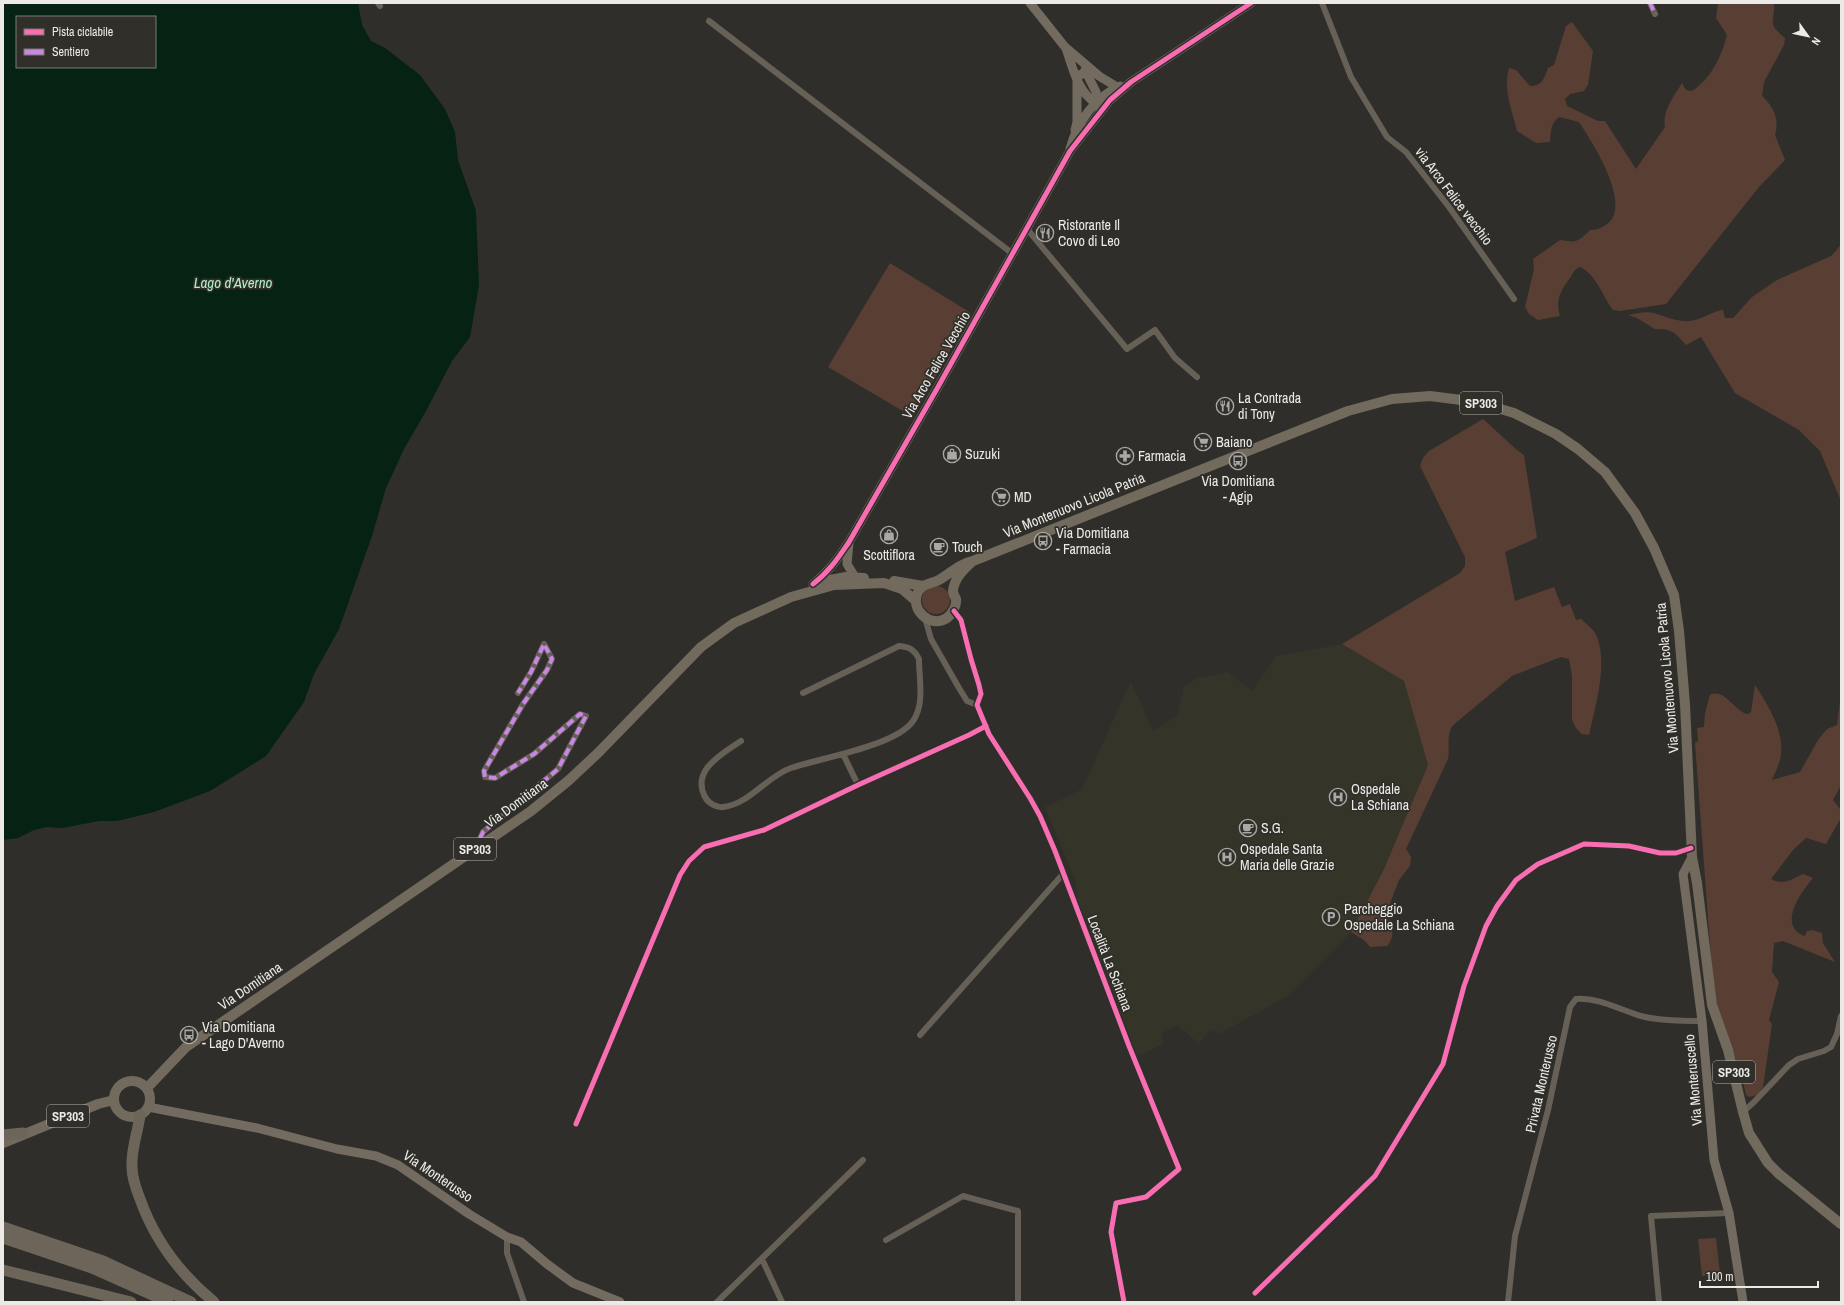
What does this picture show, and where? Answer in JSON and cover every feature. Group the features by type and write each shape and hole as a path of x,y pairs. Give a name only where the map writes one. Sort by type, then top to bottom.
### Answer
{"highway":[{"path":"140,1115 132,1165 134,1184 142,1206 155,1234 172,1261 192,1283 214,1302"},
{"path":"3,1135 23,1133"},
{"path":"3,1227 104,1261 191,1302"},
{"path":"3,1238 92,1268 168,1302"},
{"path":"3,1270 131,1302"}],"main road":[{"name":"Via Montenuovo Licola Patria","path":"923,586 937,581 963,564 1348,411 1392,399 1430,396 1477,402 1514,413 1556,434 1578,449 1605,472 1636,513 1654,548 1674,595 1679,631 1685,704 1692,852 1712,1005 1728,1050 1743,1112 1750,1133 1768,1163 1779,1174 1841,1224"},
{"name":"Via Montenuovo Licola Patria","path":"954,611 956,601 953,591 958,576 963,569 973,561"},
{"name":"Via Domitiana","path":"147,1088 186,1047 531,811 568,781 701,647 734,623 755,612 791,597 855,577 879,578 923,586"},
{"path":"937,581 946,584 953,591"},
{"name":"Via Domitiana","path":"791,597 813,584 874,582 888,584 902,589 916,601"},
{"path":"923,586 918,592 916,601 917,608 925,618 935,621 946,618 954,611"},
{"path":"126,1081 140,1082 147,1088 150,1097 148,1107 140,1115 130,1117 117,1110 114,1100 118,1087 126,1081"},
{"name":"SP303","path":"3,1143 23,1133 98,1104 114,1100"}],"street":[{"path":"1030,3 1065,47 1099,76 1117,87"},
{"path":"1070,151 1088,126 1110,100 1131,82 1251,3"},
{"name":"via Arco Felice vecchio","path":"1322,3 1351,77 1387,137 1406,152 1449,207 1514,299"},
{"path":"1650,3 1655,14"},
{"path":"709,21 1013,254"},
{"path":"1065,47 1077,79 1087,97 1096,103 1110,100"},
{"path":"1078,58 1096,92 1095,110 1088,126"},
{"path":"1070,151 1077,122 1077,79 1081,73 1099,76"},
{"path":"1074,137 1082,121 1096,103 1117,87 1131,82"},
{"name":"Via Arco Felice Vecchio","path":"813,584 825,575 835,564 849,542 1070,151"},
{"path":"1027,229 1127,349 1154,330 1175,358 1197,377"},
{"name":"Via Arco Felice Vecchio","path":"849,542 847,564 855,577"},
{"path":"835,564 833,576 837,583"},
{"name":"Località La Schiana","path":"954,611 961,620 970,659 979,685 981,694 977,705 986,726 1037,810 1063,874 1128,1046 1179,1168 1146,1197 1116,1202 1111,1232 1124,1302"},
{"name":"Località La Schiana","path":"925,618 931,639 958,688 967,701 977,705"},
{"path":"475,849 483,832 558,769 586,716 580,714 534,754 495,778 485,777 484,771 523,704 547,670 552,659 544,644 531,672 518,693"},
{"path":"741,741 723,754 704,771 701,787 706,799 714,805 722,807 733,804 746,798 789,769 843,754 887,739 904,730 913,722 920,708 919,659 916,653 909,647 899,646 803,693"},
{"path":"576,1124 680,875 689,861 704,847 764,830 858,785 969,736 986,726"},
{"path":"843,754 858,785"},
{"path":"1256,1293 1375,1176 1381,1168 1443,1064 1464,986 1486,926 1497,906 1516,880 1538,864 1584,844 1629,846 1660,853 1692,852"},
{"name":"Via Monteruscello","path":"1692,852 1683,874 1702,1021 1714,1160 1729,1213 1743,1302"},
{"path":"920,1035 1063,874"},
{"path":"1684,886 1686,877 1688,876 1697,883"},
{"name":"Privata Monterusso","path":"1508,1302 1515,1236 1548,1110 1570,1007 1576,999 1587,998 1646,1017 1681,1021 1702,1021"},
{"path":"1743,1112 1789,1065 1806,1056 1824,1051 1831,1047 1834,1042 1841,1016"},
{"path":"1834,1042 1841,1041"},
{"name":"Via Monterusso","path":"148,1107 257,1128 337,1149 387,1159 469,1214 507,1237 522,1242 547,1264 574,1283 620,1302"},
{"path":"717,1302 863,1160"},
{"path":"886,1240 963,1196 1018,1211 1018,1302"},
{"path":"1659,1302 1651,1216 1729,1213"},
{"path":"507,1237 507,1252 524,1302"},
{"path":"762,1259 782,1302"}],"shaded area":[{"path":"1718,3 1774,3 1773,25 1775,29 1785,38 1784,45 1764,82 1762,96 1769,104 1776,118 1777,124 1775,135 1785,160 1759,187 1666,304 1620,311 1613,310 1595,280 1586,270 1580,267 1574,271 1560,296 1558,305 1560,316 1538,320 1529,314 1525,307 1534,269 1533,259 1560,240 1577,241 1590,230 1604,226 1613,217 1615,205 1614,191 1601,159 1579,122 1559,117 1552,125 1550,142 1536,143 1517,131 1508,92 1507,76 1509,68 1516,70 1530,86 1540,83 1544,79 1548,68 1554,65 1566,26 1572,22 1593,51 1588,85 1584,91 1570,94 1565,99 1567,106 1598,121 1605,121 1636,169 1665,127 1665,115 1667,109 1682,83 1686,90 1692,91 1710,74 1722,51 1727,35 1716,18"},
{"path":"1841,244 1841,501 1820,451 1799,430 1735,393 1701,337 1686,345 1670,330 1655,329 1637,318 1628,315 1641,312 1651,312 1667,318 1690,321 1723,310 1725,318 1733,318 1752,297 1777,280 1831,256"},
{"path":"890,263 971,313 913,417 828,367"},
{"path":"1483,419 1524,455 1537,538 1505,552 1515,601 1554,587 1562,607 1570,604 1576,620 1581,619 1596,634 1600,648 1601,660 1601,673 1597,699 1589,735 1582,734 1576,728 1572,720 1572,676 1569,659 1561,657 1512,676 1452,726 1449,738 1448,759 1406,849 1411,857 1410,866 1399,880 1386,914 1392,930 1392,938 1387,946 1370,947 1364,940 1351,932 1383,871 1428,765 1404,681 1342,644 1460,573 1465,566 1465,557 1420,466 1423,458 1429,451"},
{"path":"936,586 946,590 950,600 946,610 936,614 926,610 922,600 926,590"},
{"name":"Ospedale Santa Maria delle Grazie","path":"1342,644 1404,681 1428,765 1383,871 1351,932 1286,997 1219,1034 1210,1030 1199,1044 1177,1025 1161,1034 1164,1044 1137,1056 1077,904 1076,882 1045,807 1082,789 1131,681 1153,731 1178,715 1184,686 1195,679 1228,672 1252,691 1276,656"},
{"path":"1755,685 1776,722 1781,743 1779,763 1772,780 1800,772 1818,740 1827,729 1837,725 1841,693 1841,785 1833,800 1841,810 1841,818 1826,844 1806,838 1793,850 1771,879 1784,882 1803,874 1813,878 1797,901 1792,918 1793,925 1797,932 1805,936 1807,931 1812,930 1822,933 1823,943 1835,962 1783,941 1774,943 1772,972 1779,982 1769,1020 1772,1024 1763,1087 1757,1095 1749,1097 1746,1095 1741,1072 1719,1016 1713,985 1695,743 1698,741 1697,728 1704,727 1705,713 1710,695 1715,693 1720,694 1743,713 1748,714 1751,712"},
{"path":"1716,1238 1720,1274 1702,1276 1698,1239"}],"water":[{"name":"Lago d'Averno","path":"3,3 358,3 362,25 371,41 385,48 420,75 445,109 455,132 458,160 476,211 479,285 470,337 452,361 404,449 386,488 372,536 339,629 314,674 304,702 266,756 210,791 154,812 117,821 99,821 62,828 47,827 34,830 18,838 3,840"}],"marked path":[{"path":"1650,3 1655,14"},
{"path":"475,849 483,832 558,769 586,716 580,714 534,754 495,778 485,777 484,771 523,704 547,670 552,659 544,644 531,672 518,693"}],"cycle path":[{"path":"813,584 829,570 849,542 938,387 1070,151 1110,100 1131,82 1251,3"},
{"path":"954,611 961,620 979,685 981,694 977,705 989,734 1040,816 1055,851 1129,1046 1179,1169 1146,1197 1116,1203 1111,1232 1124,1302"},
{"path":"576,1124 680,875 689,861 704,847 764,830 986,726"},
{"path":"1255,1293 1375,1176 1443,1064 1464,986 1486,926 1497,906 1516,880 1538,864 1584,844 1629,846 1660,853 1676,853 1691,848"}],"place":[{"name":"Ristorante Il Covo di Leo","path":"1045,233"},
{"name":"La Contrada di Tony","path":"1225,406"},
{"name":"Baiano","path":"1203,442"},
{"name":"Suzuki","path":"952,454"},
{"name":"Farmacia","path":"1125,456"},
{"name":"Via Domitiana - Agip","path":"1238,461"},
{"name":"MD","path":"1001,497"},
{"name":"Scottiflora","path":"889,535"},
{"name":"Via Domitiana - Farmacia","path":"1043,541"},
{"name":"Touch","path":"939,547"},
{"name":"Ospedale La Schiana","path":"1338,797"},
{"name":"S.G.","path":"1248,828"},
{"name":"Ospedale Santa Maria delle Grazie","path":"1227,857"},
{"name":"Parcheggio Ospedale La Schiana","path":"1331,917"},
{"name":"Via Domitiana - Lago D'Averno","path":"189,1035"}]}
